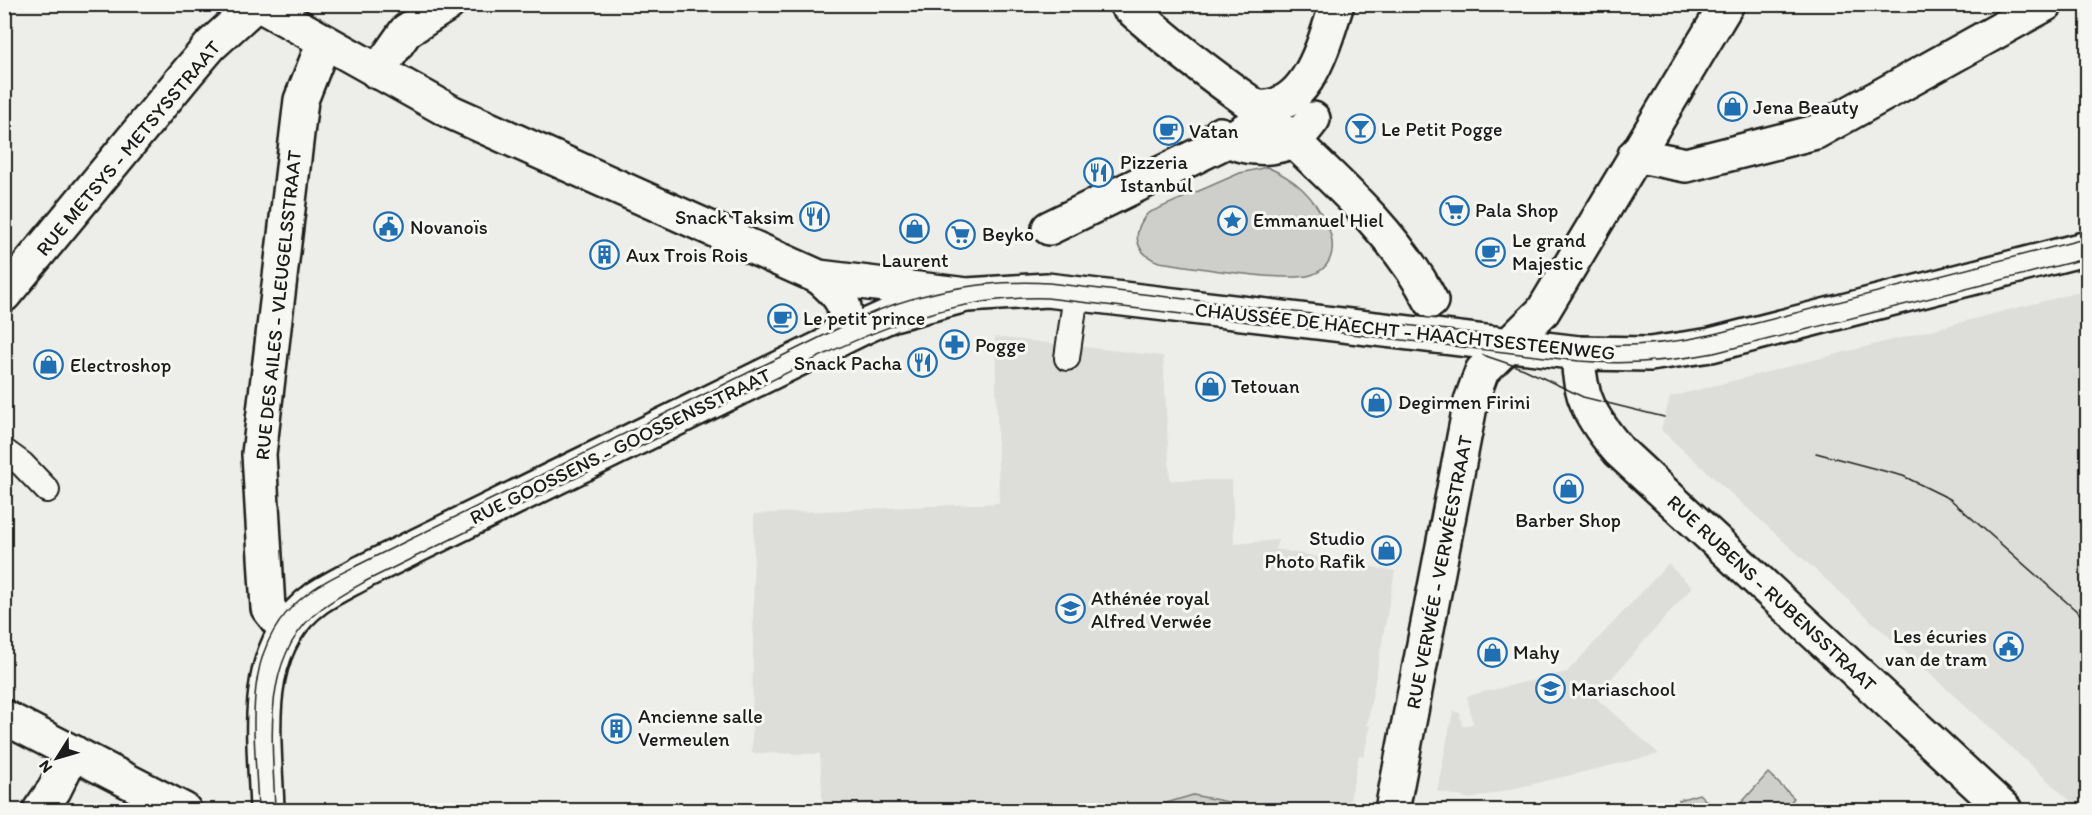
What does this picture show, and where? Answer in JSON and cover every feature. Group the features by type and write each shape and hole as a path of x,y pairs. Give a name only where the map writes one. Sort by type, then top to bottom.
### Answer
{"street":[{"name":"CHAUSSÉE DE HAECHT - HAACHTSESTEENWEG","path":"257,4 377,72 476,123 819,277 967,295 1047,290 1579,353 1620,355 1682,351 2088,248"},
{"name":"RUE METSYS - METSYSSTRAAT","path":"4,295 211,45 257,4"},
{"path":"377,72 406,31 448,4"},
{"path":"1126,4 1163,38 1256,107 1303,130 1363,211 1403,256 1431,301"},
{"path":"1049,228 1223,137 1248,128 1264,110 1281,105 1309,76 1320,53 1337,4"},
{"name":"RUE VERWÉE - VERWÉESTRAAT","path":"1392,810 1471,401 1482,371 1543,311 1727,4"},
{"path":"1635,155 1686,165 1816,132 2046,4"},
{"name":"RUE DES AILES - VLEUGELSSTRAAT","path":"288,627 279,622 268,608 260,454 301,100 324,42"},
{"path":"1223,137 1266,147 1303,130"},
{"name":"CHAUSSÉE DE HAECHT - HAACHTSESTEENWEG","path":"819,277 843,301 846,315 842,327 830,342"},
{"name":"RUE GOOSSENS - GOOSSENSSTRAAT","path":"288,627 316,599 365,571 830,342 893,314 967,295"},
{"name":"RUE RUBENS - RUBENSSTRAAT","path":"1579,353 1583,397 1604,433 1619,451 2005,810"},
{"path":"267,810 264,697 274,654 288,627"},
{"path":"4,717 184,810"},
{"path":"40,810 54,790 73,752"}],"lane":[{"path":"1067,358 1076,294"},
{"path":"4,451 22,464 47,490"}],"shaded area":[{"path":"1267,167 1302,189 1315,204 1326,223 1331,238 1332,253 1325,266 1319,271 1311,275 1281,277 1214,270 1159,262 1140,248 1137,234 1148,213 1240,173"},
{"path":"2087,290 2088,810 2080,810 1661,430 1670,397"},
{"name":"Athénée royal Alfred Verwée","path":"995,337 1163,356 1170,480 1232,480 1234,544 1278,540 1275,549 1395,571 1367,725 1370,726 1364,756 1359,755 1348,810 1275,810 1193,795 1138,810 823,810 820,754 752,753 754,514 999,503"},
{"name":"Mariaschool","path":"1668,564 1692,587 1595,697 1659,754 1470,799 1437,791 1453,711 1460,713 1462,726 1473,724 1467,696 1567,672"},
{"path":"1768,773 1794,798 1789,804 1796,810 1735,810"},
{"path":"1699,794 1716,810 1682,810 1679,800"},
{"path":"1193,795 1259,808 1259,810 1143,810"}],"tram line":[{"path":"258,810 254,724 259,668 268,642 282,618 303,597 339,574 855,320 902,302 974,286 999,283 1049,283 1550,342 1630,345 1670,342 1710,335 2088,238"},
{"path":"275,810 272,729 279,675 287,651 301,628 321,609 368,580 816,358 905,321 951,308 998,300 1047,298 1579,361 1647,362 1714,353 2088,258"},
{"path":"1483,355 1524,369 1583,397 1664,417"},
{"path":"1816,453 1903,476 1950,499 2088,621"}],"place":[{"name":"Jena Beauty","path":"1732,107"},
{"name":"Le Petit Pogge","path":"1360,129"},
{"name":"Vatan","path":"1168,131"},
{"name":"Pizzeria Istanbul","path":"1099,173"},
{"name":"Pala Shop","path":"1454,210"},
{"name":"Snack Taksim","path":"815,217"},
{"name":"Emmanuel Hiel","path":"1232,220"},
{"name":"Novanoïs","path":"389,227"},
{"name":"Laurent","path":"915,229"},
{"name":"Beyko","path":"961,234"},
{"name":"Le grand Majestic","path":"1491,252"},
{"name":"Aux Trois Rois","path":"605,255"},
{"name":"Le petit prince","path":"782,318"},
{"name":"Pogge","path":"954,345"},
{"name":"Snack Pacha","path":"923,363"},
{"name":"Electroshop","path":"49,365"},
{"name":"Tetouan","path":"1210,386"},
{"name":"Degirmen Firini","path":"1377,402"},
{"name":"Barber Shop","path":"1568,489"},
{"name":"Studio Photo Rafik","path":"1386,550"},
{"name":"Athénée royal Alfred Verwée","path":"1070,609"},
{"name":"Les écuries van de tram","path":"2008,647"},
{"name":"Mahy","path":"1492,652"},
{"name":"Mariaschool","path":"1550,689"},
{"name":"Ancienne salle Vermeulen","path":"617,728"}]}
